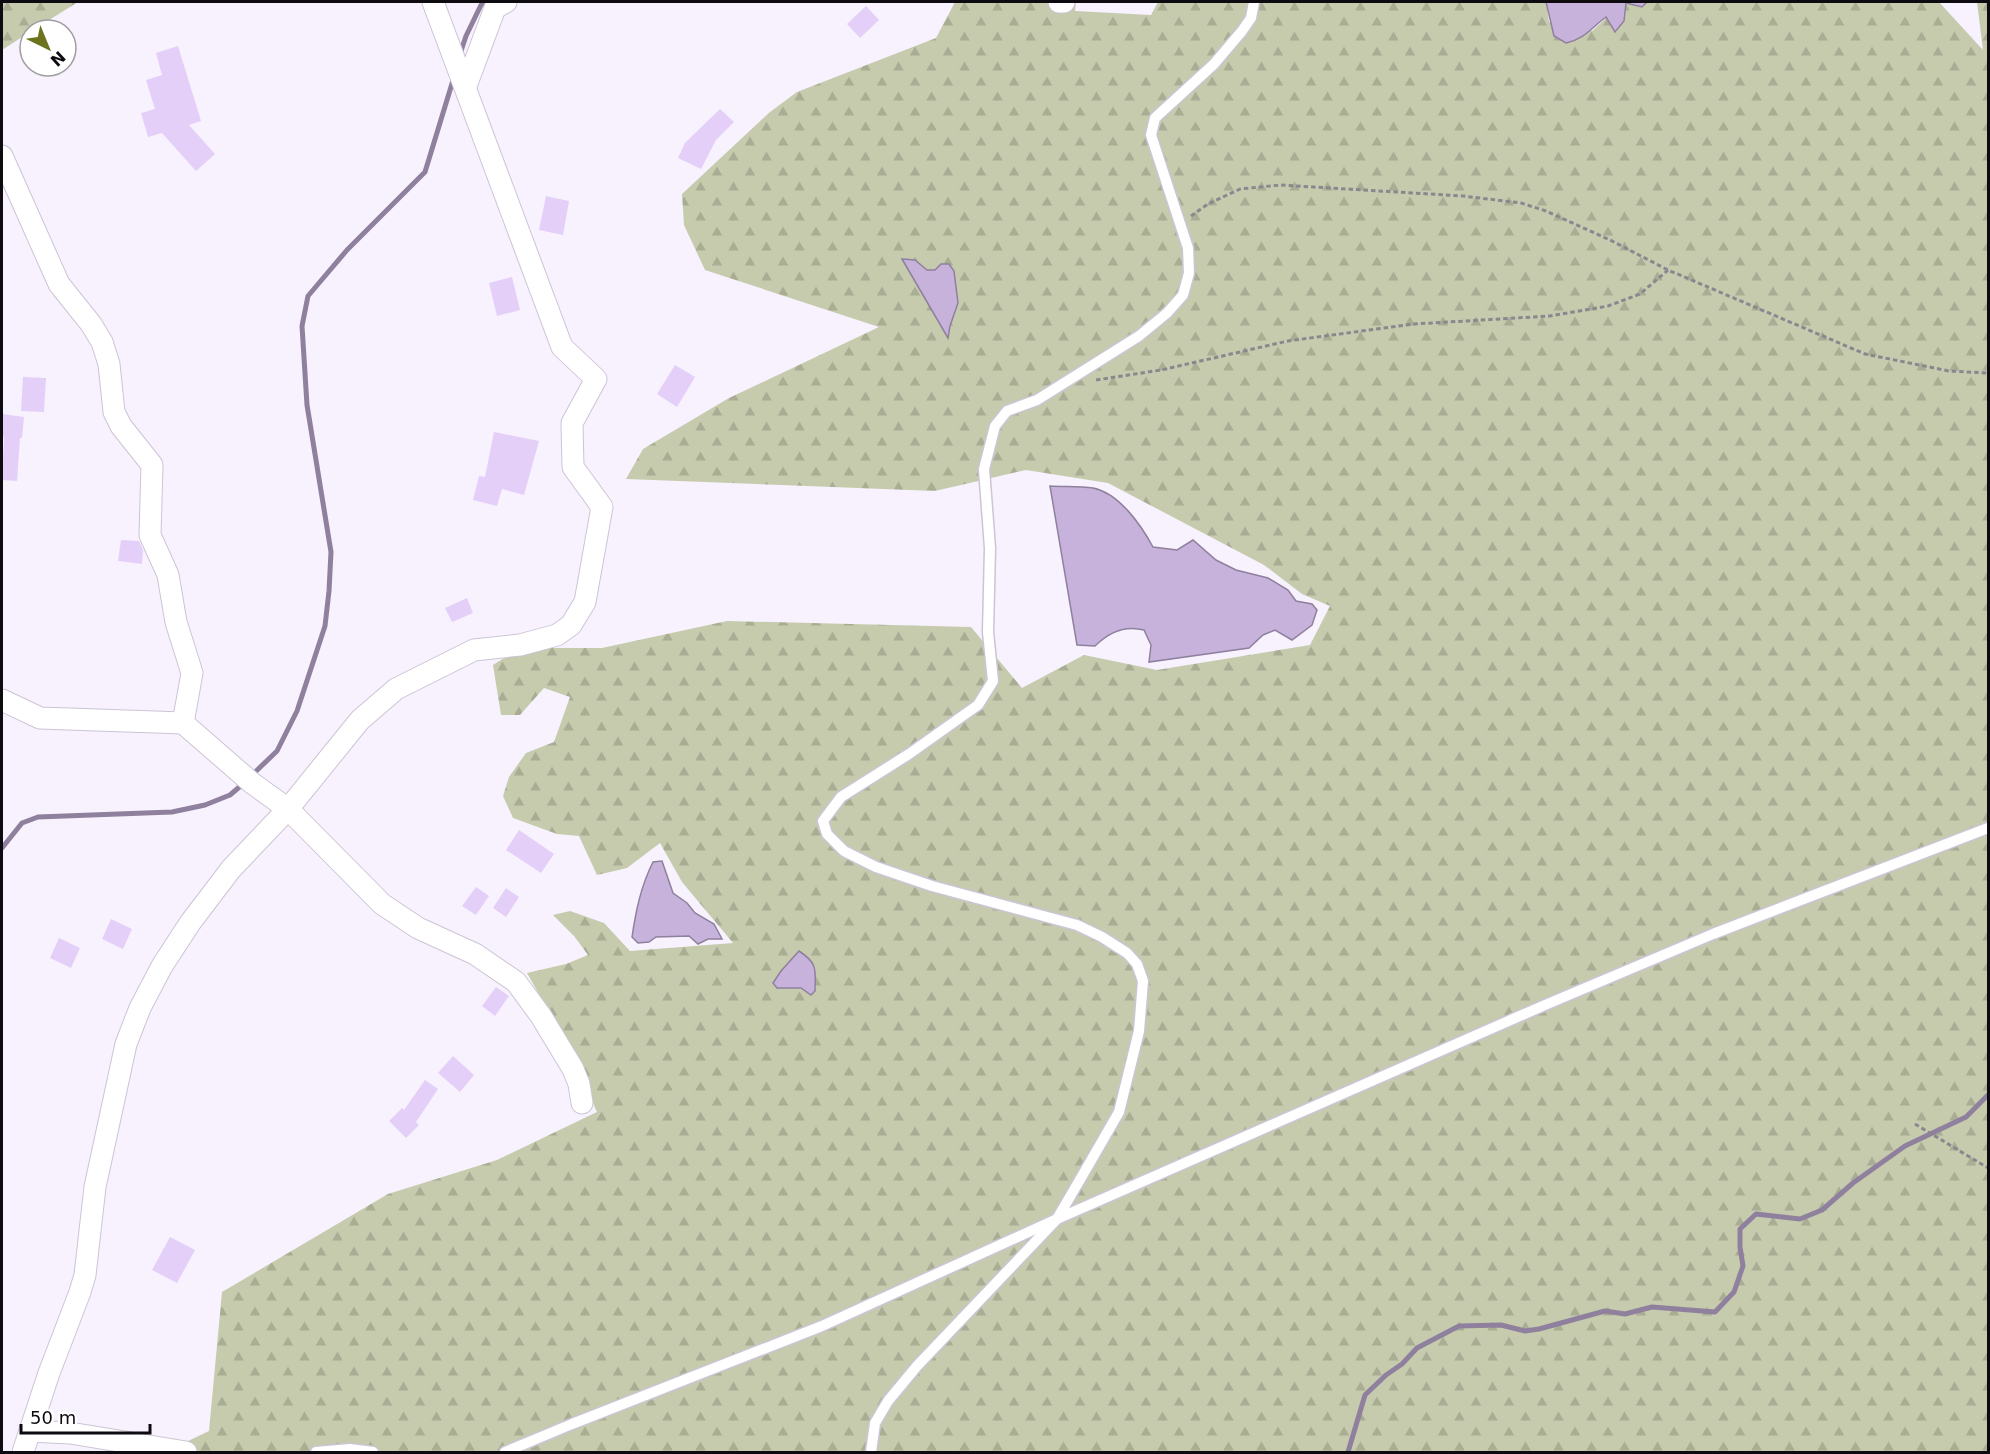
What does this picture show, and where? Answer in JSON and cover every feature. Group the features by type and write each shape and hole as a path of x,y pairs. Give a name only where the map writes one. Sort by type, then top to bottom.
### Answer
{"street":[{"path":"23,1452 81,1292 85,1275 94,1187 119,1070 129,1035 162,966 190,923 231,869 288,809 360,720 396,688 474,650 520,645 557,635 571,625 585,602 602,507 573,467 572,423 596,379 562,347 433,2"},
{"path":"465,86 495,8 506,2"},
{"path":"1059,2 1064,2"},
{"path":"2,156 59,284 91,324 102,342 109,364 114,412 121,426 152,465 150,535 168,575 176,622 192,674 183,723"},
{"path":"2,700 40,718 183,723 252,783 288,809 382,903 418,928 475,954 516,982 541,1016 573,1069 579,1084 582,1103"},
{"path":"30,1431 81,1434 186,1452"}],"lane":[{"path":"871,1452 875,1423 888,1401 917,1366 1057,1219 1119,1112 1139,1030 1143,981 1137,964 1127,953 1077,925 943,889 876,867 844,851 827,834 823,821 841,797 909,754 978,705 993,681 988,632 990,548 984,469 995,426 1007,411 1037,400 1139,336 1167,313 1183,295 1189,273 1188,249 1151,135 1155,117 1214,64 1251,18 1254,2"},
{"path":"505,1452 822,1326 1057,1219 1703,938 1989,828"},
{"path":"316,1452 350,1449 373,1452"}],"path":[{"path":"1179,224 1208,204 1240,189 1280,185 1463,196 1521,203 1545,211 1610,240 1668,270 1865,354 1948,371 1989,373"},
{"path":"1093,380 1161,370 1288,341 1414,324 1550,316 1608,306 1640,294 1668,270"},
{"path":"1915,1124 1989,1168"}],"green space":[{"path":"2,2 78,2 52,18 18,18 18,40 2,50"},
{"path":"955,2 1076,2 1075,11 1151,15 1158,2 1546,2 1549,22 1592,31 1607,17 1616,32 1624,21 1626,3 1642,7 1647,2 1939,2 1983,50 1977,2 1988,2 1988,1452 165,1452 209,1431 222,1292 388,1194 497,1160 597,1112 563,1037 527,973 566,964 588,955 574,936 553,915 570,911 604,923 630,951 733,943 682,882 660,843 627,868 597,875 579,836 557,834 513,818 503,796 509,777 526,753 554,742 570,697 544,688 520,715 501,715 493,665 520,648 602,648 727,621 971,627 1022,688 1084,655 1157,670 1310,645 1330,606 1302,594 1264,565 1108,483 1026,470 935,491 626,479 643,449 729,398 879,327 705,270 684,225 682,194 770,112 797,92 936,38"}],"shaded area":[{"path":"1546,2 1647,2 1642,7 1626,3 1624,21 1615,32 1606,17 1583,36 1566,43 1554,36"},
{"path":"902,259 915,260 927,270 935,270 941,264 949,264 954,271 958,303 948,338"},
{"path":"1050,486 1093,488 1112,496 1136,520 1153,547 1177,550 1193,540 1216,560 1236,570 1268,578 1288,590 1296,601 1312,604 1317,610 1312,625 1292,640 1275,630 1263,635 1249,648 1149,662 1151,645 1144,630 1124,629 1105,637 1095,646 1077,645"},
{"path":"662,861 673,893 687,903 695,913 714,924 722,939 708,939 698,944 689,936 656,937 649,942 638,943 632,937 645,880 653,862"},
{"path":"799,951 813,964 815,991 811,995 801,988 777,988 773,983"}],"building":[{"path":"866,6 879,20 860,38 847,24"},
{"path":"178,46 201,121 189,125 215,154 196,171 162,133 148,137 141,113 155,109 146,80 162,75 156,53"},
{"path":"720,109 734,122 716,140 701,169 678,158 685,143"},
{"path":"546,196 569,201 563,235 539,230"},
{"path":"512,277 520,310 497,316 489,283"},
{"path":"675,365 695,377 677,407 657,394"},
{"path":"23,377 46,378 44,412 21,411"},
{"path":"2,414 24,417 17,481 2,480 4,437 2,436"},
{"path":"494,432 539,441 524,495 502,489 497,506 473,500 479,476 485,477"},
{"path":"121,540 139,541 143,550 142,564 118,561"},
{"path":"467,598 473,613 452,622 445,608"},
{"path":"519,830 554,854 541,873 506,850"},
{"path":"476,887 489,896 476,915 462,906"},
{"path":"506,888 519,897 506,917 493,908"},
{"path":"111,919 132,929 123,949 102,939"},
{"path":"59,938 80,948 71,968 50,958"},
{"path":"496,987 509,996 495,1016 482,1006"},
{"path":"453,1056 474,1075 460,1092 438,1073"},
{"path":"425,1080 438,1089 416,1122 419,1125 406,1138 389,1121 402,1108 404,1110"},
{"path":"170,1237 195,1250 177,1283 152,1270"}],"waterway":[{"path":"460,54 466,36 481,5 485,2"},
{"path":"251,776 277,751 297,711 325,626 331,552 307,405 302,326 308,296 347,250 425,172 454,77"},
{"path":"2,848 22,823 38,817 172,812 205,805 230,795 244,783"},
{"path":"1348,1452 1365,1395 1386,1375 1402,1364 1417,1348 1459,1326 1501,1325 1525,1331 1605,1311 1625,1314 1652,1307 1715,1312 1734,1292 1743,1266 1740,1229 1756,1214 1800,1219 1822,1210 1853,1183 1905,1146 1966,1117 1988,1095"}]}
